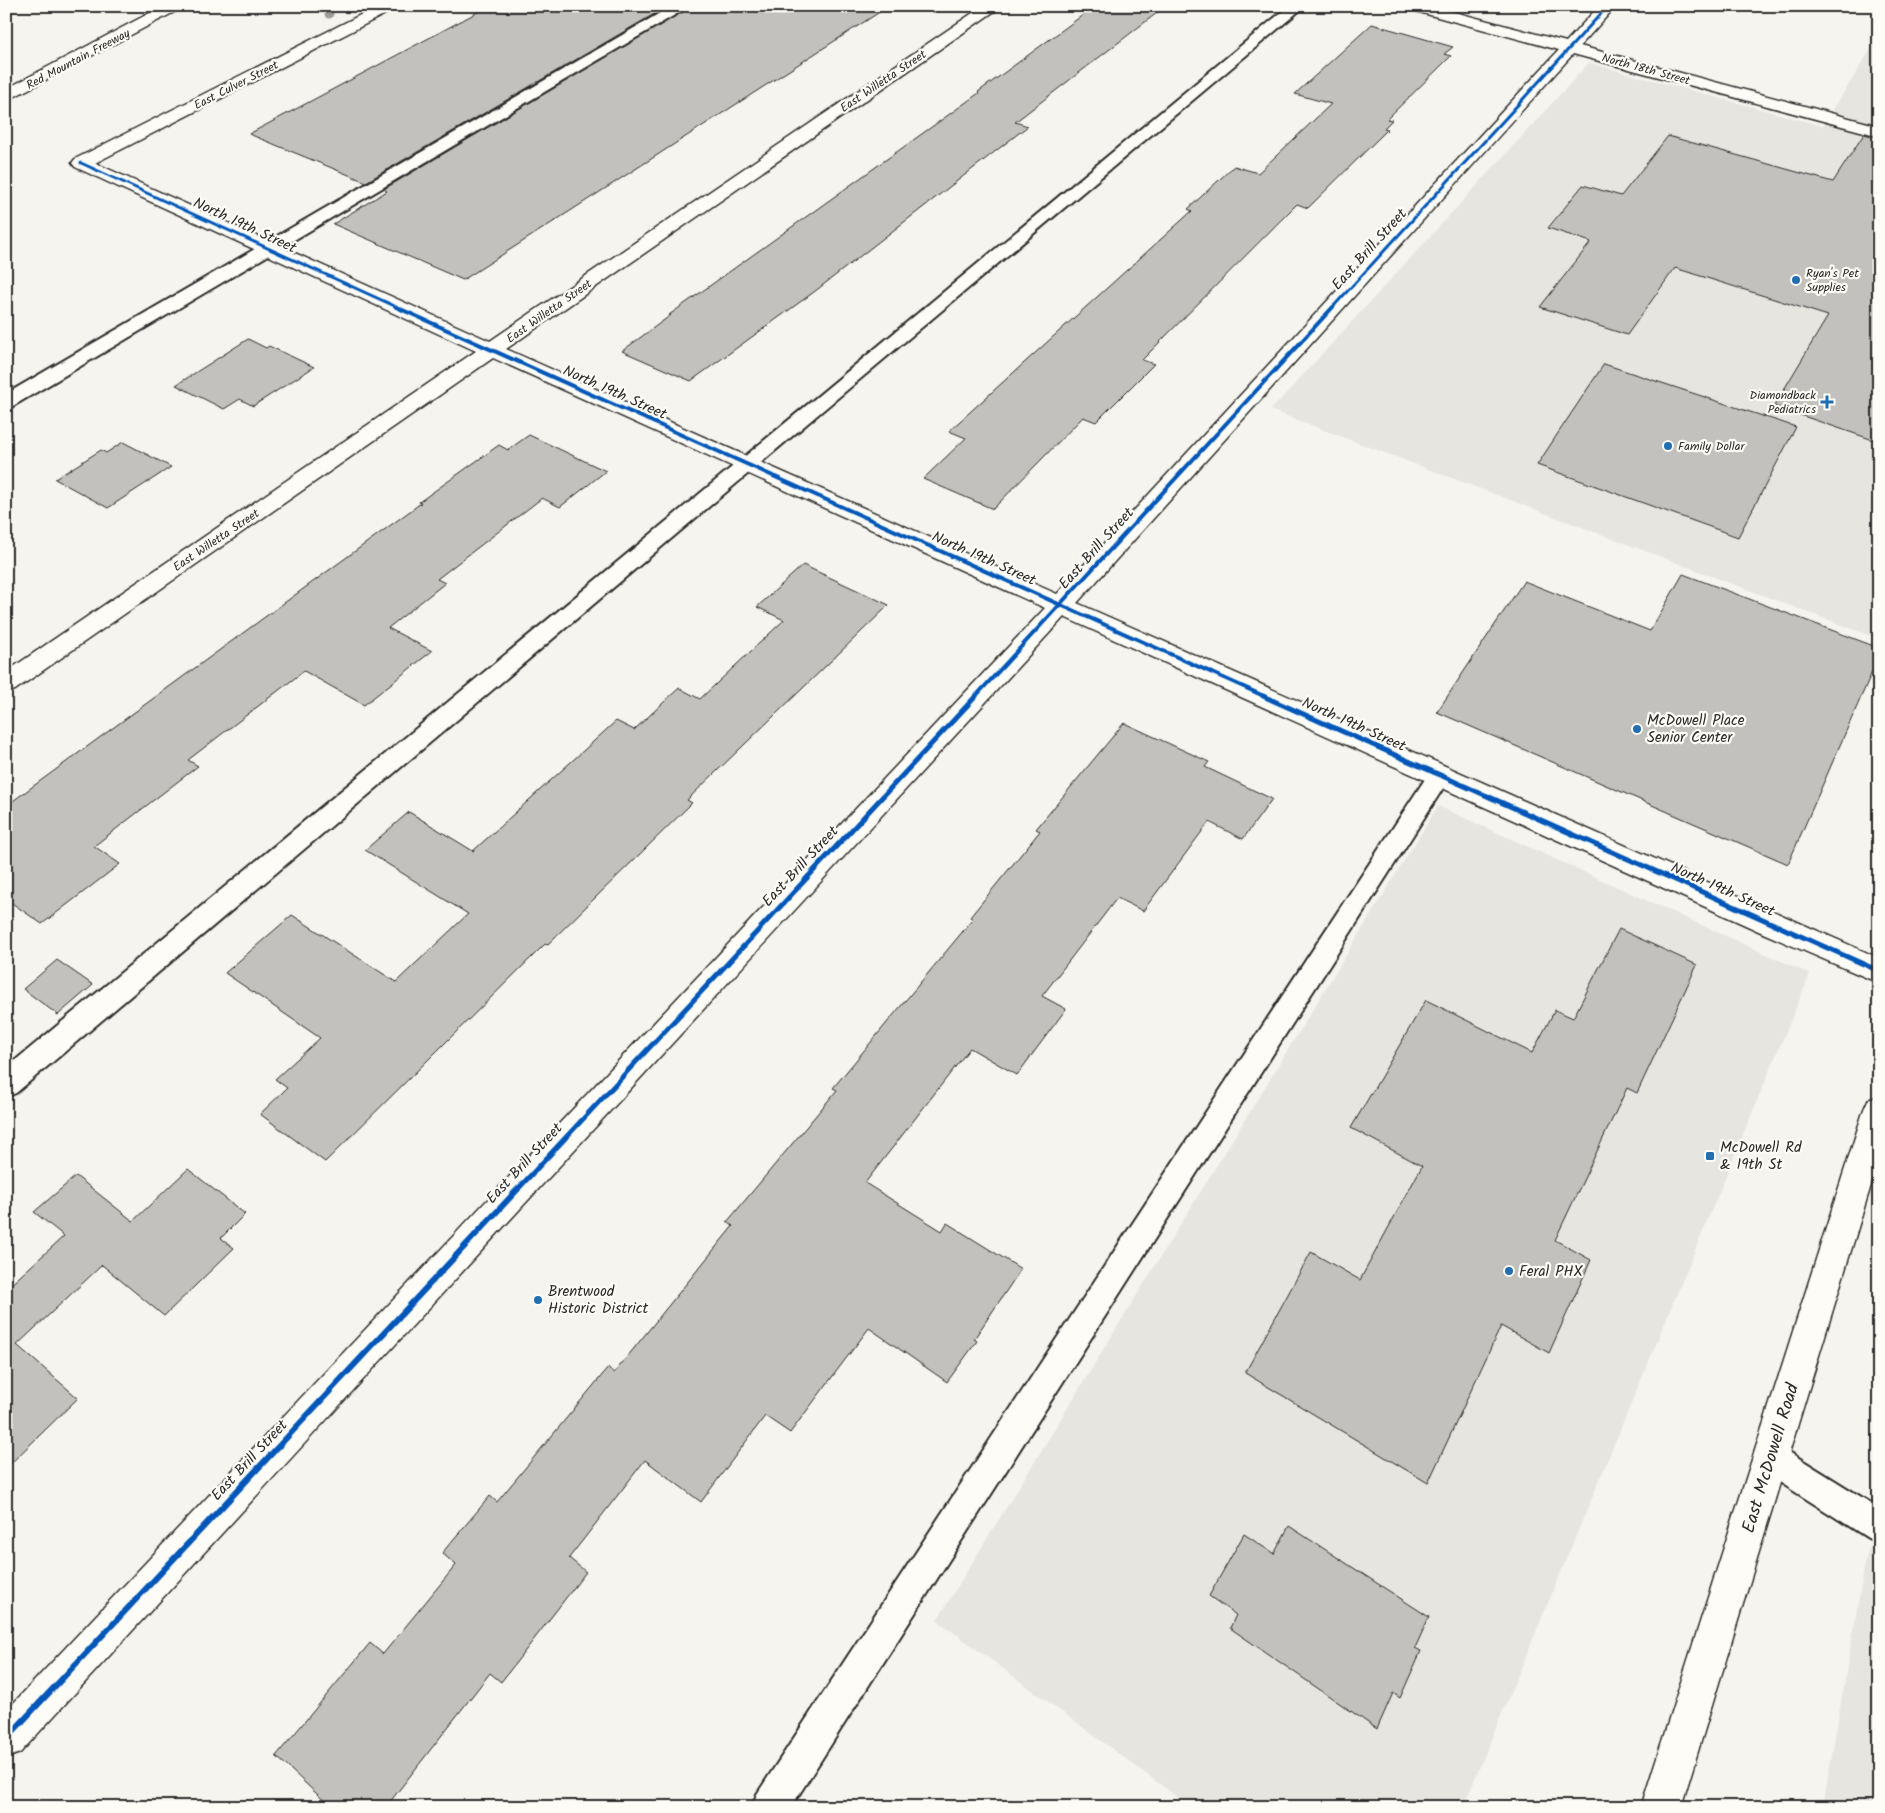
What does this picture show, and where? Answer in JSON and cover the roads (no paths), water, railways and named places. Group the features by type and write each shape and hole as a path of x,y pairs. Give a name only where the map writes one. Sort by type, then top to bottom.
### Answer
{"main road":[{"name":"Red Mountain Freeway","path":"6,96 107,44 175,6"},
{"name":"East Culver Street","path":"81,163 390,6"},
{"name":"East Willetta Street","path":"6,684 492,351 829,117 994,6"},
{"name":"North 18th Street","path":"1413,6 1879,131"},
{"name":"East Brill Street","path":"6,1739 1060,606 1608,6"},
{"path":"6,105 107,44"},
{"name":"North 19th Street","path":"81,163 492,351 1060,606 1773,925 1879,970"},
{"name":"East McDowell Road","path":"1662,1807 1879,1109"}],"lane":[{"path":"6,402 684,6"},
{"path":"6,1085 746,465 1298,6"},
{"path":"770,1807 1440,776"},
{"path":"1770,1458 1879,1527"}],"place":[{"name":"Ryan's Pet Supplies","path":"1796,280"},
{"name":"Diamondback Pediatrics","path":"1827,402"},
{"name":"Family Dollar","path":"1668,446"},
{"name":"McDowell Place Senior Center","path":"1637,729"},
{"name":"McDowell Rd & 19th St","path":"1710,1156"},
{"name":"Feral PHX","path":"1509,1271"},
{"name":"Brentwood Historic District","path":"538,1300"}]}
